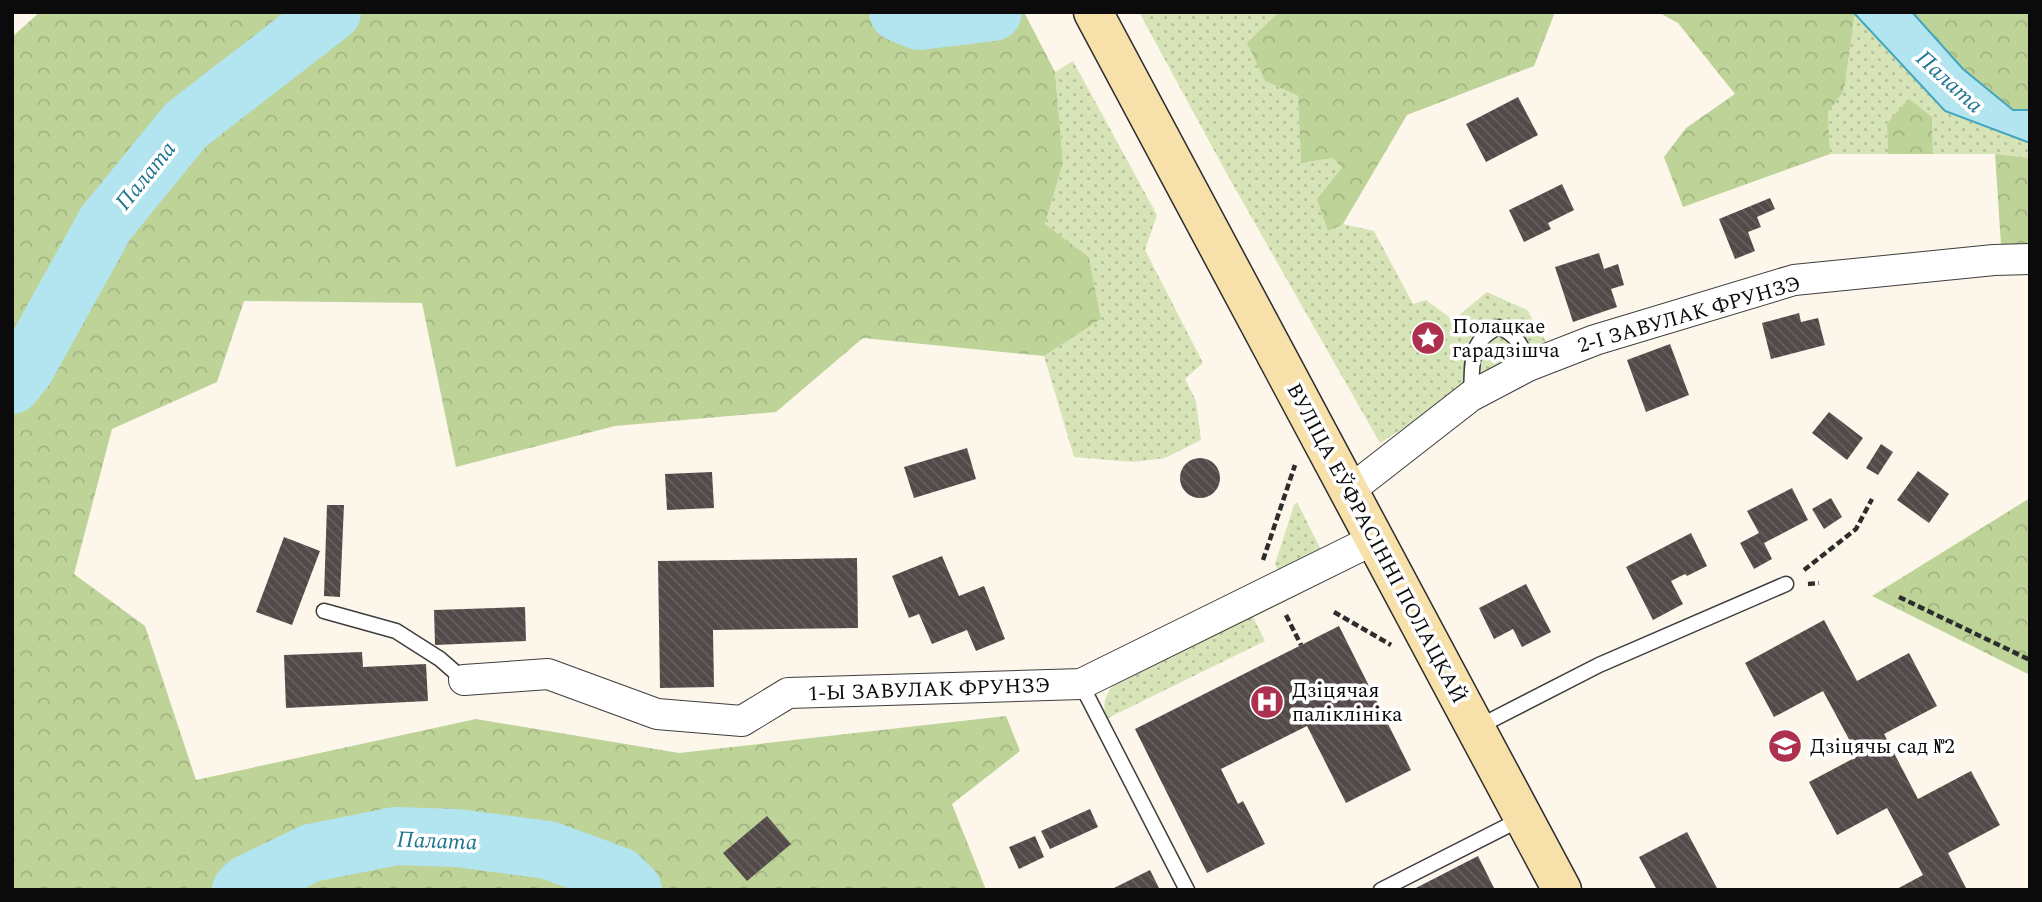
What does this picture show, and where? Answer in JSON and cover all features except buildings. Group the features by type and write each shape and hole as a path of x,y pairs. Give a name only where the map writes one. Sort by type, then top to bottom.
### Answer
{"main road":[{"name":"ВУЛІЦА ЕЎФРАСІННІ ПОЛАЦКАЙ","path":"1093,12 1562,890"}],"street":[{"name":"2-І ЗАВУЛАК ФРУНЗЭ","path":"1349,491 1471,396 1528,366 1595,340 1794,280 1994,260 2030,259"},
{"name":"1-Ы ЗАВУЛАК ФРУНЗЭ","path":"464,680 548,674 657,714 742,721 788,694 1081,684 1375,539"}],"lane":[{"path":"1471,396 1475,345 1485,333 1499,327 1514,334 1524,348 1528,366"},
{"path":"1475,728 1599,665 1786,584"},
{"path":"324,611 396,631 440,659 464,680"},
{"path":"1081,684 1187,890"},
{"path":"1381,890 1524,818"}],"path":[{"path":"1275,524 1296,462"},
{"path":"1786,584 1856,529 1872,499"},
{"path":"1899,597 2030,660"},
{"path":"1334,612 1396,648"}],"green space":[{"path":"40,12 1024,12 1055,72 1063,163 1045,224 1089,257 1101,319 1044,356 863,338 776,412 615,426 456,467 422,303 244,301 217,382 112,429 74,574 145,626 196,780 476,719 679,753 1006,716 1020,751 952,804 986,890 12,890 12,37"},
{"path":"1139,12 1279,12 1265,81 1298,96 1301,163 1333,158 1342,168 1328,230 1343,224 1374,231 1413,304 1426,300 1453,320 1487,292 1527,310 1549,346 1451,398 1380,443 1228,176"},
{"path":"1279,12 1555,12 1534,66 1407,115 1343,224 1328,231 1317,199 1342,168 1333,158 1301,163 1298,96 1265,81 1247,43"},
{"path":"1658,12 1855,13 1844,91 1828,112 1830,154 1683,207 1664,157 1686,128 1735,94 1678,23"},
{"path":"1912,12 2030,12 2030,110 2013,110 1963,69"},
{"path":"1855,13 1945,111 2030,143 2030,158 1995,154 1933,154 1932,117 1887,123 1888,154 1830,154 1828,112 1844,91"},
{"path":"1073,61 1157,215 1145,250 1203,363 1185,379 1196,401 1201,440 1165,458 1133,462 1074,457 1044,356 1101,319 1089,257 1045,224 1063,163 1055,72"},
{"path":"1909,99 1932,117 1933,154 1888,154 1887,123"},
{"path":"1995,154 2030,158 2030,243 2001,245"},
{"path":"2030,498 2030,675 1872,596"},
{"path":"1297,502 1321,550 1278,571 1275,564"},
{"path":"1252,615 1265,641 1106,719 1106,698 1110,689 1119,681"}],"water":[{"path":"1853,12 1912,12 1963,69 2013,110 2030,110 2030,143 1945,111"}],"waterway":[{"name":"Палата","path":"12,385 25,369 106,223 186,125 332,12"},
{"name":"Палата","path":"898,12 919,21 993,12"},
{"name":"Палата","path":"241,890 247,884 311,853 396,836 457,838 548,850 619,876 633,890"}],"place":[{"name":"Полацкае гарадзішча","path":"1428,338"},
{"name":"Дзіцячая паліклініка","path":"1267,702"},
{"name":"Дзіцячы сад №2","path":"1785,746"}]}
